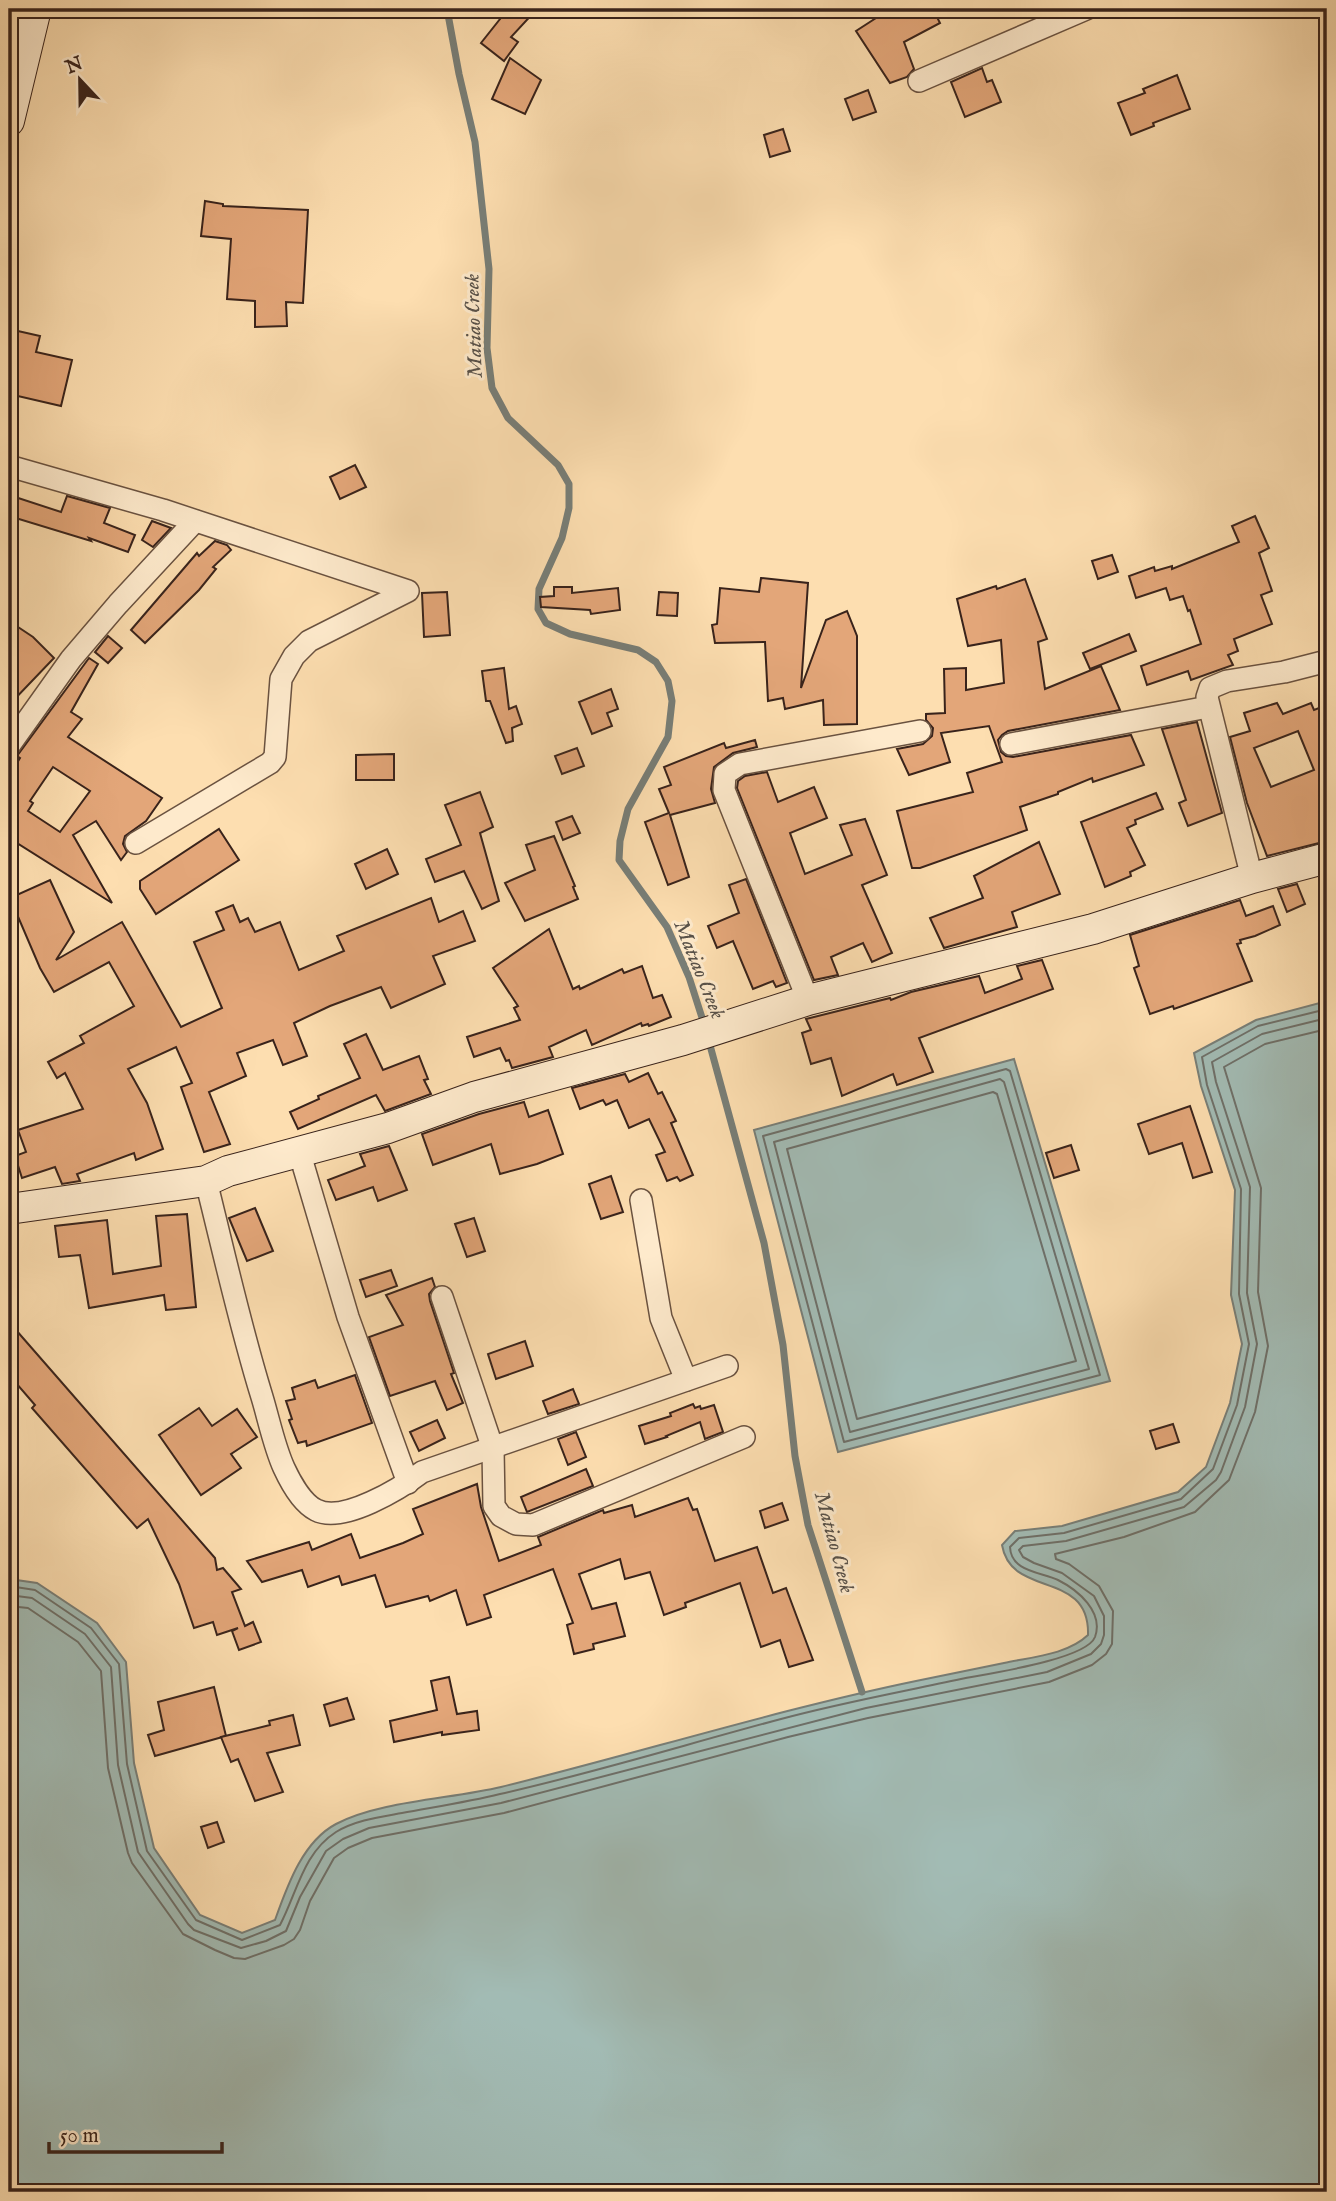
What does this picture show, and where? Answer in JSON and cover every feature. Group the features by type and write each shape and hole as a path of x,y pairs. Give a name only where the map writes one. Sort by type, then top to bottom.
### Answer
{"street":[{"path":"9,121 36,9"},
{"path":"919,81 1086,9"},
{"path":"9,466 195,521 408,591 309,641 294,656 281,680 275,757 271,763 136,843"},
{"path":"9,746 71,659 195,521"},
{"path":"1252,878 1208,706 1210,688 1227,681 1284,672 1327,661"},
{"path":"1011,744 1208,706"},
{"path":"808,1000 724,790 726,774 740,764 920,731"},
{"path":"9,1209 206,1181 228,1171 388,1128 474,1097 683,1040 808,1000 1093,929 1252,878 1327,858"},
{"path":"299,1151 348,1317 408,1483"},
{"path":"206,1181 256,1376 285,1470 300,1494 315,1510 331,1514 365,1504 408,1483 422,1472 727,1366"},
{"path":"641,1200 661,1318 686,1380"},
{"path":"442,1297 493,1449 494,1506 501,1516 516,1524 533,1525 744,1437"}],"water":[{"path":"1327,1001 1327,2192 9,2192 9,1579 37,1583 97,1623 126,1662 134,1763 154,1848 200,1915 242,1933 275,1920 297,1866 314,1842 336,1824 354,1816 394,1805 501,1787 864,1692 1048,1654 1070,1647 1088,1635 1085,1614 1077,1601 1064,1592 1020,1573 1008,1562 1002,1545 1015,1531 1062,1526 1178,1492 1206,1467 1230,1403 1242,1344 1231,1295 1235,1190 1201,1086 1194,1053 1256,1020"},
{"path":"1014,1059 1110,1381 838,1452 754,1130"}],"building":[{"path":"508,9 537,9 511,37 518,42 504,61 481,43"},
{"path":"890,9 933,9 940,23 904,42 914,69 907,77 890,83 856,31"},
{"path":"510,58 541,80 525,114 492,99"},
{"path":"982,68 987,82 992,80 1001,102 965,117 951,82"},
{"path":"1177,75 1190,109 1153,123 1154,126 1131,135 1118,103 1145,93 1143,89"},
{"path":"868,90 876,112 853,120 845,99"},
{"path":"783,129 790,151 770,157 764,135"},
{"path":"205,201 223,206 308,210 303,303 286,302 287,326 255,327 255,301 227,299 231,239 201,236"},
{"path":"9,329 40,336 36,352 72,360 61,406 9,394"},
{"path":"355,465 366,487 340,499 330,477"},
{"path":"9,495 61,512 67,496 110,508 104,523 135,535 128,552 89,538 91,541 9,516"},
{"path":"1255,516 1269,548 1259,553 1272,591 1261,595 1272,624 1234,639 1238,651 1228,655 1233,665 1191,680 1188,671 1147,685 1141,666 1201,644 1183,596 1170,600 1166,588 1136,598 1129,576 1154,567 1155,571 1172,566 1172,569 1239,542 1232,526"},
{"path":"152,521 171,528 153,547 142,540"},
{"path":"215,541 227,545 231,550 213,567 216,569 199,590 145,643 131,630 197,553 199,556"},
{"path":"1112,555 1118,572 1098,579 1092,561"},
{"path":"761,578 808,583 801,688 826,620 847,611 857,636 857,724 824,725 823,700 785,709 783,698 768,701 765,642 715,643 712,625 717,624 720,588 759,592"},
{"path":"1025,579 1047,639 1038,642 1045,689 1101,666 1120,710 1008,731 998,740 1001,752 1013,757 1131,735 1144,765 1093,782 1092,778 1058,794 1020,807 1027,830 920,868 912,868 897,811 973,792 967,773 1002,762 989,726 941,733 950,762 909,775 897,749 923,744 932,736 933,728 926,720 926,714 945,713 944,669 966,668 966,690 1004,683 1001,640 968,646 957,599"},
{"path":"554,587 572,587 572,593 618,588 620,610 591,614 590,610 541,607 540,597 554,596"},
{"path":"447,592 450,635 424,637 422,593"},
{"path":"659,592 678,593 677,616 657,615"},
{"path":"9,621 33,637 54,658 9,705"},
{"path":"1129,634 1136,651 1090,669 1083,653"},
{"path":"108,636 122,648 108,663 95,652"},
{"path":"89,658 98,664 71,712 82,719 68,737 162,798 146,821 125,836 123,844 127,852 121,860 96,821 73,835 112,903 12,840 9,845 9,796 16,783 9,776 20,758 17,756","holes":["53,767 90,791 60,832 28,811 33,803 30,801"]},
{"path":"504,668 509,709 516,706 522,724 512,728 513,741 506,743 490,701 486,701 482,671"},
{"path":"611,689 618,709 607,713 612,726 592,734 579,702"},
{"path":"1277,703 1283,714 1311,703 1314,710 1327,705 1327,841 1267,856 1247,803 1230,737 1250,731 1244,713","holes":["1298,731 1314,770 1271,787 1254,748"]},
{"path":"1197,722 1222,813 1188,826 1179,803 1186,800 1162,729"},
{"path":"755,740 757,747 733,753 714,767 711,789 715,803 670,815 689,877 668,885 645,822 669,813 659,789 671,785 664,767 724,743 726,748"},
{"path":"577,748 584,766 562,774 555,756"},
{"path":"394,754 394,780 356,780 356,755"},
{"path":"767,772 778,802 814,787 827,818 790,833 805,874 852,855 840,825 865,819 887,875 862,885 892,953 872,962 863,943 831,957 838,975 814,980 737,788 738,781 745,776"},
{"path":"480,792 493,827 480,833 499,901 482,909 464,871 435,882 426,859 461,845 445,805"},
{"path":"1156,793 1163,809 1135,820 1136,824 1127,828 1145,865 1130,872 1131,876 1105,887 1081,822"},
{"path":"572,816 580,833 563,840 556,822"},
{"path":"219,829 239,860 156,914 140,889 140,881"},
{"path":"554,836 578,899 525,921 505,883 535,870 526,845"},
{"path":"1039,842 1060,894 1012,912 1017,927 944,948 930,918 983,898 974,876"},
{"path":"387,849 398,874 366,889 355,864"},
{"path":"746,879 787,983 776,987 773,981 753,989 733,941 717,948 708,926 739,913 729,885"},
{"path":"50,880 74,932 56,960 122,922 181,1027 222,1008 194,942 224,930 216,912 233,905 240,922 248,918 255,932 280,922 299,970 344,951 337,936 431,898 439,922 463,911 475,941 433,956 445,984 391,1008 381,987 294,1023 307,1056 283,1065 273,1040 237,1053 246,1076 209,1092 230,1144 204,1152 181,1087 192,1083 176,1047 128,1069 147,1103 163,1149 136,1160 134,1153 77,1174 80,1181 62,1184 55,1167 22,1178 15,1156 26,1152 18,1130 83,1109 65,1073 57,1078 48,1062 84,1043 80,1036 134,1006 109,962 54,992 40,968 10,898"},
{"path":"1297,884 1305,904 1287,912 1278,889"},
{"path":"1240,900 1246,916 1273,906 1280,925 1240,940 1241,943 1237,944 1252,981 1174,1009 1173,1006 1150,1014 1134,968 1139,966 1130,935"},
{"path":"549,929 573,989 579,986 580,989 622,969 624,973 642,966 653,998 662,995 671,1017 649,1026 642,1026 641,1023 592,1045 586,1030 549,1047 553,1057 512,1068 500,1048 474,1057 467,1037 520,1020 514,1008 518,1006 493,968"},
{"path":"1042,960 1053,989 919,1038 933,1072 897,1085 893,1074 842,1096 831,1058 811,1064 802,1033 811,1030 806,1019 979,976 985,993 1022,979 1017,966"},
{"path":"366,1034 383,1070 419,1056 428,1079 424,1080 431,1094 385,1111 376,1095 298,1129 290,1112 319,1099 318,1096 360,1078 344,1044"},
{"path":"648,1073 658,1094 662,1092 676,1121 671,1123 693,1175 680,1181 677,1177 667,1181 656,1155 665,1152 649,1119 629,1128 617,1100 606,1105 603,1100 580,1109 572,1088 625,1074 629,1082"},
{"path":"524,1102 529,1117 548,1110 563,1154 500,1174 491,1144 433,1165 422,1134"},
{"path":"1190,1106 1212,1172 1193,1178 1182,1143 1149,1154 1138,1124"},
{"path":"1071,1145 1079,1170 1054,1178 1046,1153"},
{"path":"389,1146 407,1190 378,1201 373,1187 336,1200 328,1180 365,1166 360,1154"},
{"path":"611,1176 623,1212 601,1219 589,1184"},
{"path":"255,1208 273,1251 247,1261 229,1218"},
{"path":"187,1214 196,1307 166,1310 164,1295 89,1308 80,1255 59,1257 55,1226 107,1220 113,1274 161,1266 156,1216"},
{"path":"474,1218 485,1251 467,1257 455,1224"},
{"path":"391,1270 397,1286 366,1297 360,1280"},
{"path":"432,1278 435,1287 429,1294 430,1301 454,1373 451,1374 463,1403 447,1410 435,1381 390,1396 369,1337 403,1325 386,1295"},
{"path":"9,1322 215,1558 217,1570 223,1568 241,1589 232,1592 245,1626 253,1622 261,1642 239,1650 232,1631 238,1628 217,1635 213,1622 194,1628 179,1584 148,1519 137,1528 32,1408 35,1405 9,1375"},
{"path":"525,1341 533,1366 496,1379 488,1354"},
{"path":"355,1375 372,1423 307,1446 306,1441 298,1443 289,1420 292,1419 286,1401 295,1399 292,1388 315,1380 318,1388"},
{"path":"573,1389 579,1404 548,1414 543,1401"},
{"path":"693,1404 695,1408 700,1406 701,1409 714,1405 723,1432 705,1439 700,1422 645,1444 639,1426 671,1416 670,1413"},
{"path":"199,1408 212,1426 237,1409 257,1437 231,1454 241,1468 201,1495 159,1435"},
{"path":"437,1420 445,1438 419,1451 410,1432"},
{"path":"1173,1424 1179,1442 1156,1449 1150,1431"},
{"path":"576,1432 586,1457 568,1465 558,1439"},
{"path":"586,1469 593,1486 527,1512 521,1497"},
{"path":"477,1484 481,1507 499,1561 541,1545 538,1537 603,1510 604,1513 632,1505 635,1517 688,1498 693,1510 697,1509 715,1561 757,1547 773,1593 786,1588 813,1660 789,1667 780,1640 761,1647 740,1583 685,1603 686,1607 664,1615 650,1572 625,1579 620,1559 579,1574 592,1609 616,1603 625,1636 593,1644 594,1649 574,1654 567,1625 573,1623 553,1569 484,1595 491,1617 467,1625 456,1590 430,1601 428,1596 386,1607 375,1575 342,1585 339,1576 308,1587 302,1570 262,1582 247,1561 309,1542 312,1550 351,1534 360,1558 423,1534 413,1509"},
{"path":"782,1503 788,1520 765,1528 760,1511"},
{"path":"449,1677 457,1714 477,1711 479,1730 442,1735 442,1732 394,1742 390,1721 437,1710 431,1681"},
{"path":"214,1687 226,1736 155,1756 148,1735 164,1730 158,1702"},
{"path":"347,1698 354,1719 330,1726 324,1705"},
{"path":"293,1715 300,1745 267,1753 283,1792 255,1801 238,1759 231,1762 221,1737 270,1725 269,1721"},
{"path":"217,1822 224,1842 208,1848 201,1827"}],"waterway":[{"name":"Matiao Creek","path":"447,9 475,142 489,269 487,348 492,388 508,418 558,465 569,484 569,508 562,538 539,589 538,609 546,623 570,634 638,650 656,662 668,681 672,701 668,737 628,809 620,841 619,860 667,927 689,977 705,1027"},
{"name":"Matiao Creek","path":"708,1038 764,1243 783,1345 795,1456 808,1525 862,1692"}]}
